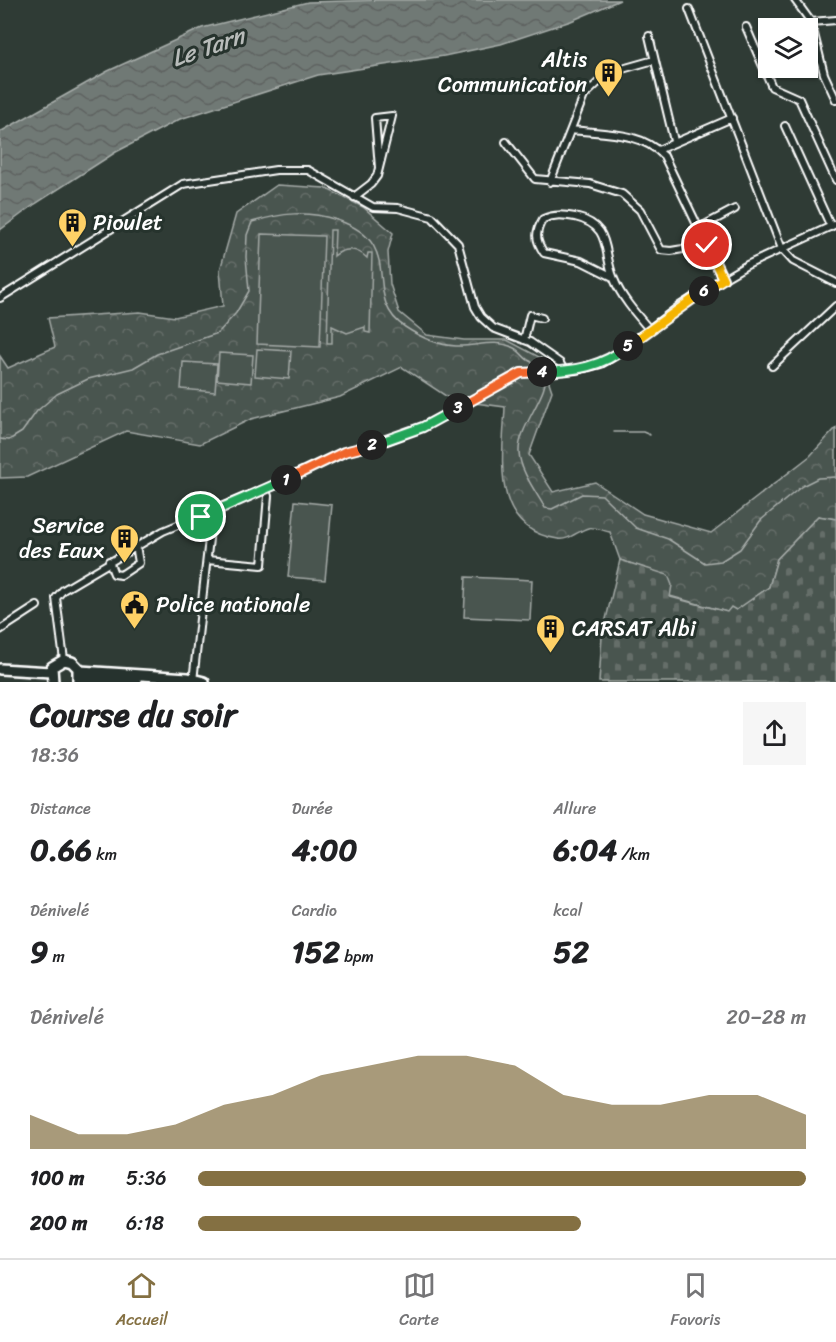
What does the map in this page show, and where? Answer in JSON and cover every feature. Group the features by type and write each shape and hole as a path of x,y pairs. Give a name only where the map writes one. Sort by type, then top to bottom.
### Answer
{"main road":[{"path":"0,669 51,679 55,664 64,660 72,662 79,677"},
{"path":"79,677 188,678 192,682 204,682"},
{"path":"79,677 137,682"}],"street":[{"path":"795,0 808,18"},
{"path":"689,9 782,249 794,261 836,283"},
{"path":"818,21 836,20"},
{"path":"746,27 772,87 799,99 836,180"},
{"path":"649,36 674,141"},
{"path":"818,50 824,74 836,100"},
{"path":"550,182 584,96 608,72 654,60"},
{"path":"354,197 371,184 379,168 392,116 375,118 379,168"},
{"path":"658,150 674,141 732,118"},
{"path":"64,660 56,598 63,590 136,545 344,452 378,444 423,427 521,373 564,371 597,365 617,354 649,329 723,279 834,226 785,126"},
{"path":"571,130 640,138 658,150 664,156 723,279"},
{"path":"506,142 535,179 590,184 622,194 640,210 661,250 671,251 707,245"},
{"path":"0,298 164,194 191,182 294,168 308,170 373,207 398,208 432,217 458,244 475,307 481,317 493,328 524,340 556,359 564,371"},
{"path":"699,228 735,209"},
{"path":"613,277 581,261 544,253 538,244 536,232 543,219 561,214 590,221 603,237 613,277 622,295 649,329"},
{"path":"772,366 836,306"},
{"path":"524,340 530,315 542,318"},
{"path":"207,560 262,566 268,496 265,489"},
{"path":"192,682 212,512"},
{"path":"109,561 114,574 121,575 139,563 136,545"},
{"path":"0,630 37,606"}],"green space":[{"path":"277,185 325,188 363,207 393,233 388,252 390,284 399,312 427,335 464,340 507,340 541,358 552,391 529,455 553,492 595,482 643,514 711,533 810,456 836,428 836,519 818,516 777,559 769,587 736,611 727,612 670,596 668,576 620,560 610,532 590,528 566,539 558,539 536,533 520,521 510,506 505,488 503,447 505,407 452,400 402,367 340,397 251,419 200,444 126,431 27,477 0,478 0,356 8,368 55,347 48,318 140,312 175,317 223,306 220,270 236,214"},
{"path":"330,230 335,230 334,256 347,250 359,252 367,258 368,253 372,253 370,333 365,332 365,327 347,333 332,326 332,343 327,343"},
{"path":"261,234 324,236 320,347 257,344"},
{"path":"257,349 291,351 289,379 255,376"},
{"path":"219,353 253,355 251,383 217,380"},
{"path":"183,362 217,364 215,392 181,389"},
{"path":"295,501 332,505 325,580 288,577"},
{"path":"818,516 836,519 836,682 599,682 602,636 620,560 668,575 672,585 670,597 727,612 731,607 736,610 769,587 777,559"},
{"path":"466,577 532,580 530,620 464,617"}],"water":[{"name":"Le Tarn","path":"620,0 571,21 501,44 444,56 318,75 180,119 116,152 35,204 0,230 0,132 108,71 202,28 308,2"}],"waterway":[{"path":"0,439 9,440 22,432 37,411 57,394 88,379 133,368 157,354 218,333 236,313 249,291 246,257 247,235 252,222 274,216 315,215 337,220 359,230 372,243 378,256 385,301 392,315 411,331 442,344 507,345 538,365 542,371"},
{"path":"544,375 543,390 524,431 519,452 525,474 545,508 552,509 582,494 602,495 636,528 668,539 705,563 721,561 740,549 761,520 802,486 818,478 836,477"},
{"path":"614,432 643,432 650,435"}],"place":[{"name":"Altis Communication","path":"608,98"},
{"name":"Pioulet","path":"72,248"},
{"name":"Service des Eaux","path":"125,564"},
{"name":"Police nationale","path":"135,630"},
{"name":"CARSAT Albi","path":"551,654"}],"route":[{"path":"201,517 344,452 378,444 423,427 477,398 501,381 521,373 576,370 601,364 681,305 723,279 707,245"}]}
